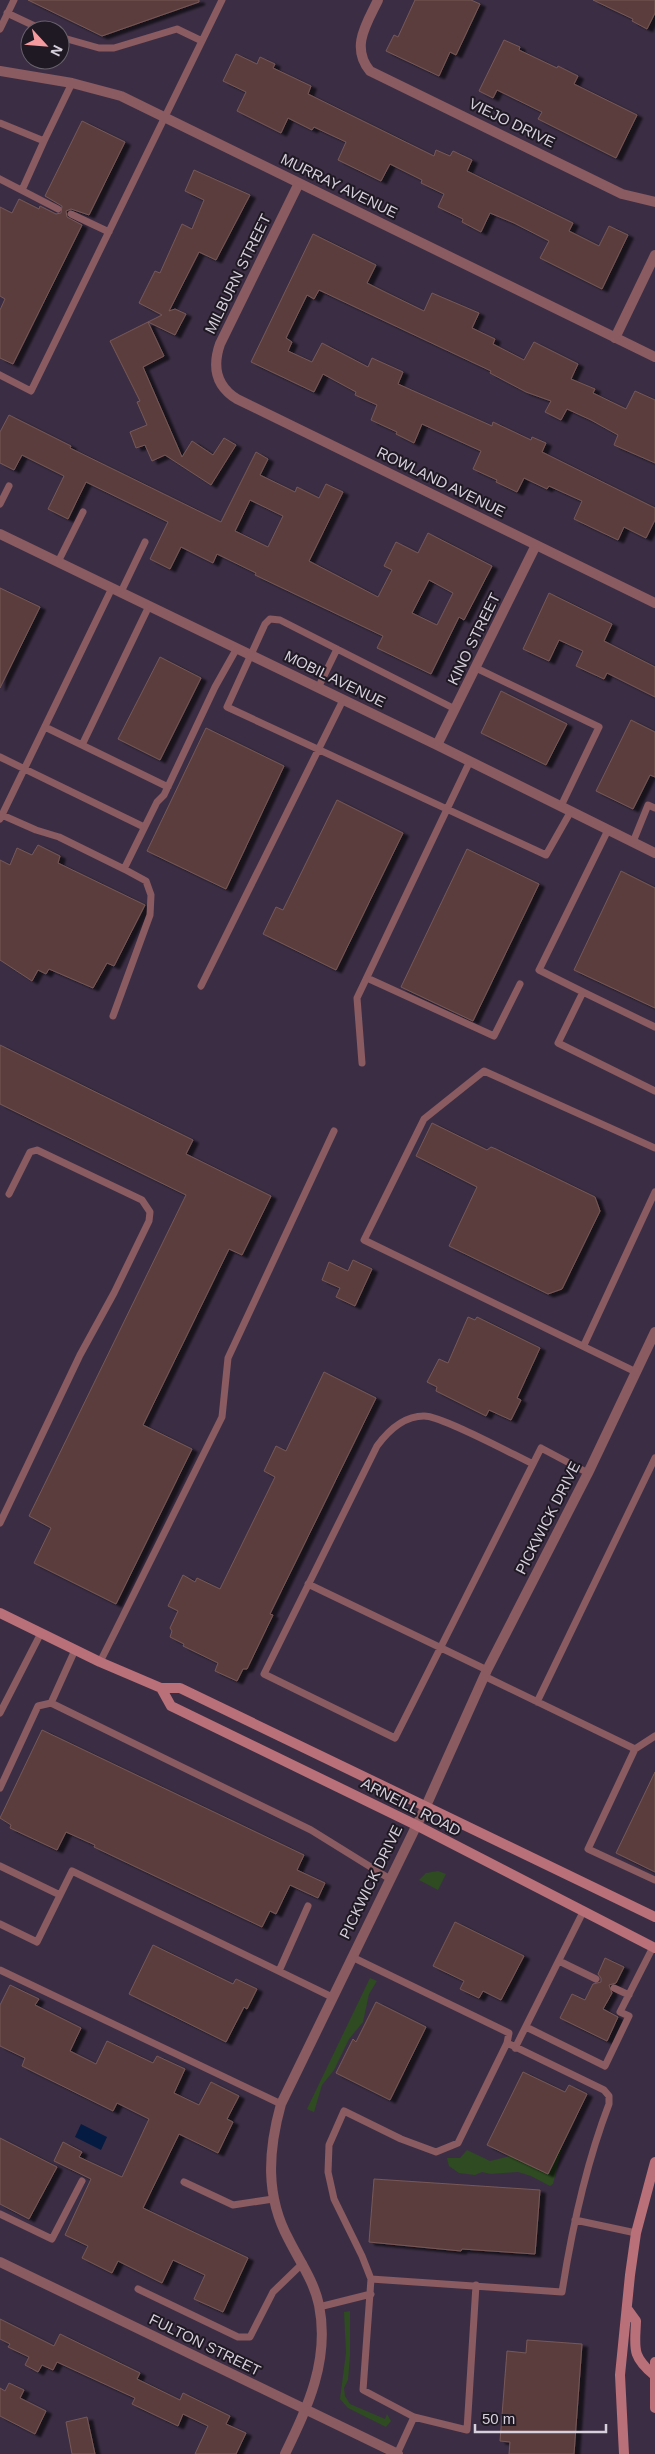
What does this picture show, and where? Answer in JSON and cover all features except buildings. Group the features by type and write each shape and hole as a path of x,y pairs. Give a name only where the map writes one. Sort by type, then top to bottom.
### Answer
{"main road":[{"name":"ARNEILL ROAD","path":"0,1614 100,1662 161,1688 180,1688 655,1917"},
{"name":"ARNEILL ROAD","path":"161,1688 171,1706 416,1825 654,1948"},
{"path":"624,2454 620,2375 636,2233 655,2162"},
{"path":"628,2310 636,2321 635,2355 640,2364 654,2375"},
{"path":"655,2362 655,2408"}],"street":[{"name":"VIEJO DRIVE","path":"378,0 360,38 362,60 374,74 622,194 655,202"},
{"name":"MURRAY AVENUE","path":"0,71 72,83 121,96 655,357"},
{"name":"MILBURN STREET","path":"218,381 215,369 216,356 220,344 299,184"},
{"path":"615,338 655,254"},
{"name":"ROWLAND AVENUE","path":"218,381 237,399 655,603"},
{"name":"MOBIL AVENUE","path":"0,534 437,745 655,853"},
{"name":"KINO STREET","path":"437,745 536,545"},
{"name":"PICKWICK DRIVE","path":"285,2454 306,2410 320,2366 322,2334 319,2307 310,2278 284,2230 273,2199 270,2149 281,2104 426,1806 486,1673 588,1472 636,1372 652,1346 655,1332"},
{"name":"FULTON STREET","path":"0,2262 397,2454"}],"lane":[{"path":"0,28 14,0"},
{"path":"0,375 31,391 222,0"},
{"path":"7,13 22,20"},
{"path":"70,40 98,48 114,48 177,29 202,40"},
{"path":"22,190 72,83"},
{"path":"0,123 44,141"},
{"path":"0,179 58,209"},
{"path":"72,214 109,232"},
{"path":"0,504 9,486"},
{"path":"58,562 83,512"},
{"path":"113,1016 150,915 151,895 146,881 59,837 1,817 116,590 145,542"},
{"path":"82,744 149,606"},
{"path":"455,709 280,620 270,619 264,624 227,707 446,810 546,854 599,727 476,668"},
{"path":"124,869 157,802 168,787 215,687 237,648"},
{"path":"318,688 337,649"},
{"path":"201,986 343,700"},
{"path":"45,727 168,787"},
{"path":"0,757 144,827"},
{"path":"362,1063 357,998 470,762"},
{"path":"633,842 648,805 655,808"},
{"path":"608,830 539,970 655,1027"},
{"path":"367,978 494,1036 520,984"},
{"path":"583,992 558,1043 655,1091"},
{"path":"636,1372 584,1345 364,1240 424,1119 484,1071 655,1148"},
{"path":"100,1662 222,1417 228,1358 334,1131"},
{"path":"0,1523 80,1355 114,1293 149,1220 150,1212 142,1200 37,1150 30,1152 9,1194"},
{"path":"584,1345 655,1192"},
{"path":"533,1464 433,1417 420,1416 400,1423 386,1434 377,1446 264,1674 395,1738 440,1647 533,1464 541,1448 588,1472"},
{"path":"538,1702 655,1458"},
{"path":"308,1584 440,1647 538,1702 635,1749"},
{"path":"0,1713 41,1633"},
{"path":"51,1703 75,1650"},
{"path":"0,1788 38,1706 51,1703 311,1830 390,1879"},
{"path":"655,1736 635,1749 588,1849 655,1880"},
{"path":"0,1866 60,1895"},
{"path":"0,1924 37,1942 72,1871 332,1996"},
{"path":"278,1970 308,1906"},
{"path":"515,2048 583,1912"},
{"path":"526,2027 605,2066 629,2016 620,2012 654,1948"},
{"path":"352,1957 509,2033 507,2043 458,2143 436,2152 401,2139 344,2111 329,2145 329,2180 334,2199 371,2278 363,2390 414,2417 467,2430 476,2285"},
{"path":"559,1961 596,1979"},
{"path":"0,1970 281,2104"},
{"path":"614,1988 629,1995"},
{"path":"371,2278 562,2292 575,2220 592,2154 609,2104 609,2096 604,2090 507,2043"},
{"path":"0,2214 52,2240 82,2181"},
{"path":"184,2182 233,2205 273,2199"},
{"path":"575,2220 636,2233"},
{"path":"138,2289 238,2337 250,2337 273,2292 303,2263"},
{"path":"319,2307 371,2294"},
{"path":"397,2454 414,2417"}],"green space":[{"path":"438,1871 446,1874 438,1890 419,1880 426,1873"},
{"path":"370,1978 377,1981 369,1994 363,2022 349,2039 334,2070 322,2085 314,2112 307,2109"},
{"path":"563,2143 553,2184 550,2186 531,2176 518,2172 491,2174 482,2172 475,2175 459,2173 449,2166 447,2158 460,2158 467,2150 490,2161 510,2156 548,2174"},
{"path":"350,2311 350,2356 348,2380 344,2388 345,2396 350,2404 385,2419 387,2414 391,2421 386,2427 348,2408 340,2399 346,2353 344,2312"}],"water":[{"path":"81,2124 107,2137 101,2150 75,2137"}]}
